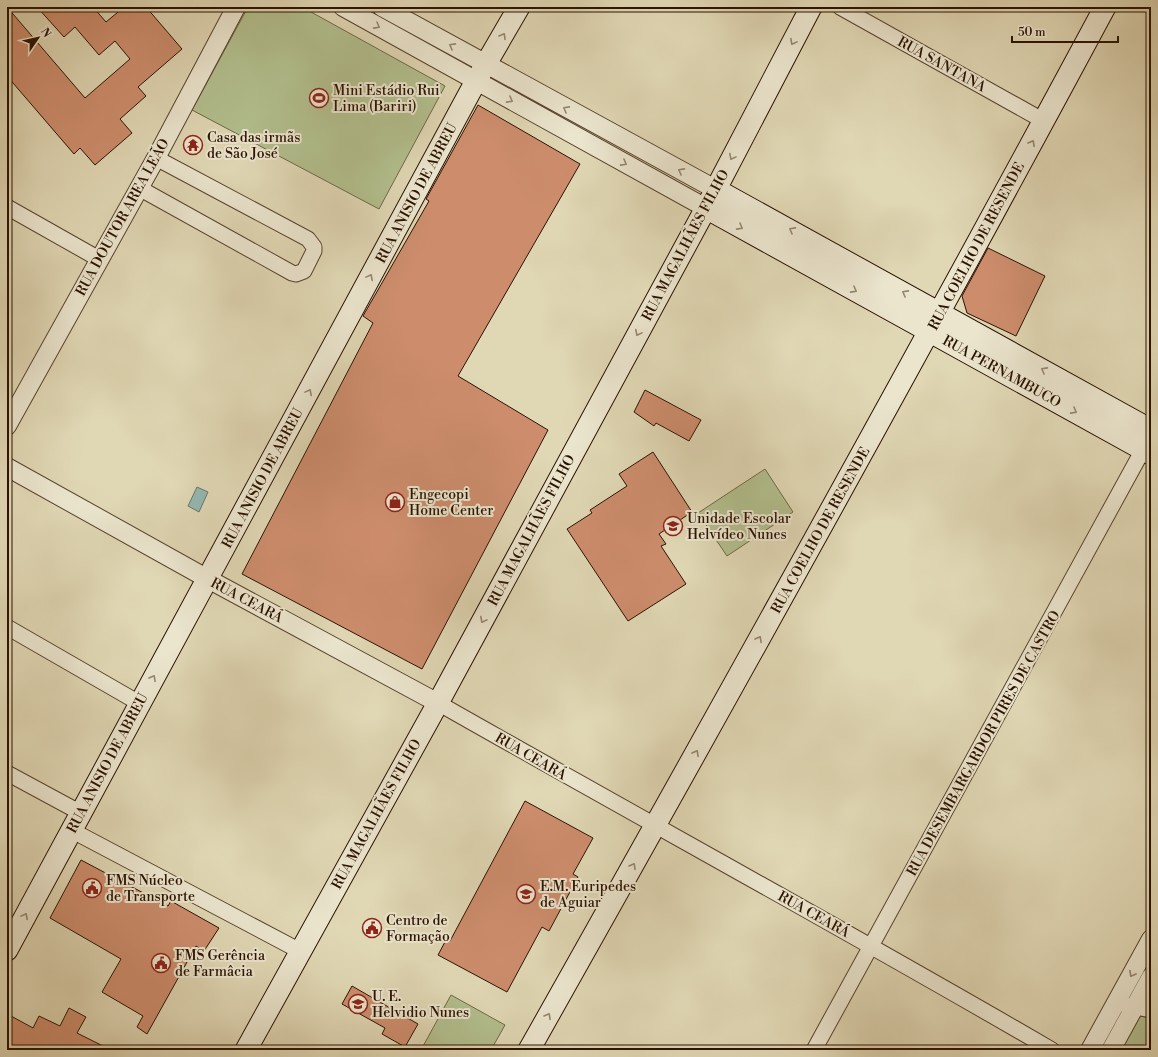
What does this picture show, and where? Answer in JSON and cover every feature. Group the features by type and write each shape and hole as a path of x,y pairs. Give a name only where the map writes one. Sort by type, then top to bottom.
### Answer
{"main road":[{"name":"RUA ANISIO DE ABREU","path":"7,950 139,703 208,579 481,73 519,7"},
{"name":"RUA MAGALHÃES FILHO","path":"246,1050 438,703 706,208 811,7"},
{"name":"RUA COELHO DE RESENDE","path":"529,1050 655,827 930,331 1044,121 1102,8"},
{"name":"RUA PERNAMBUCO","path":"715,189 1151,430"},
{"name":"RUA PERNAMBUCO","path":"706,208 930,331 1148,446"}],"street":[{"name":"RUA DOUTOR AREA LEÃO","path":"7,426 156,158 236,7"},
{"path":"343,7 481,73 715,189"},
{"path":"382,7 481,73 706,208"},
{"name":"RUA SANTANA","path":"840,7 1044,121"},
{"path":"139,188 292,273 296,274 304,271 314,251 314,247 308,239 156,158"},
{"path":"7,207 99,259"},
{"name":"RUA DESEMBARGARDOR PIRES DE CASTRO","path":"814,1050 1148,446"},
{"name":"RUA CEARÁ","path":"7,467 208,579 438,703 655,827 872,946 1052,1050"},
{"path":"7,627 139,703"},
{"path":"7,773 76,821 300,951"},
{"path":"1090,1050 1151,939"},
{"path":"1111,1050 1143,1008 1151,977"},
{"path":"1116,1003 1143,1008"}],"green space":[{"name":"Mini Estádio Rui Lima (Bariri)","path":"248,7 302,7 445,86 379,209 192,110"},
{"path":"765,469 793,512 727,556 698,513"},
{"path":"451,995 505,1025 491,1050 421,1050"},
{"path":"1134,1013 1151,1019 1151,1050 1112,1050"}],"water":[{"path":"197,487 208,492 199,512 188,506"}],"building":[{"path":"7,7 85,98 130,59 115,41 99,55 75,27 64,37 37,7 93,7 106,22 124,7 146,7 182,49 138,87 146,96 120,119 132,133 95,165 80,148 74,154 7,76"},
{"name":"Engecopi Home Center","path":"478,105 580,164 458,376 548,430 422,669 242,574 373,323 363,316 429,201 426,199"},
{"path":"988,248 1045,276 1016,336 967,313 962,296"},
{"path":"645,390 701,420 689,441 656,423 654,426 634,412"},
{"path":"653,452 692,512 659,534 666,544 661,546 686,584 628,621 567,529 592,513 590,510 627,486 619,474"},
{"path":"525,801 593,838 573,874 578,877 549,931 542,927 507,992 438,955 446,940 450,941"},
{"path":"81,860 168,906 171,901 219,928 204,951 196,946 147,1034 137,1027 143,1016 102,992 121,959 50,918"},
{"path":"352,986 418,1024 405,1047 382,1034 385,1028 342,1004"},
{"path":"69,1008 86,1017 77,1033 111,1050 7,1050 7,1024 11,1016 33,1028 39,1016 60,1026"}],"place":[{"name":"Mini Estádio Rui Lima (Bariri)","path":"319,98"},
{"name":"Casa das irmãs de São José","path":"193,145"},
{"name":"Engecopi Home Center","path":"395,502"},
{"name":"Unidade Escolar Helvídeo Nunes","path":"673,526"},
{"name":"FMS Núcleo de Transporte","path":"92,888"},
{"name":"E.M. Euripedes de Aguiar","path":"526,894"},
{"name":"Centro de Formação","path":"372,928"},
{"name":"FMS Gerência de Farmâcia","path":"161,963"},
{"name":"U. E. Helvidio Nunes","path":"358,1004"}]}
